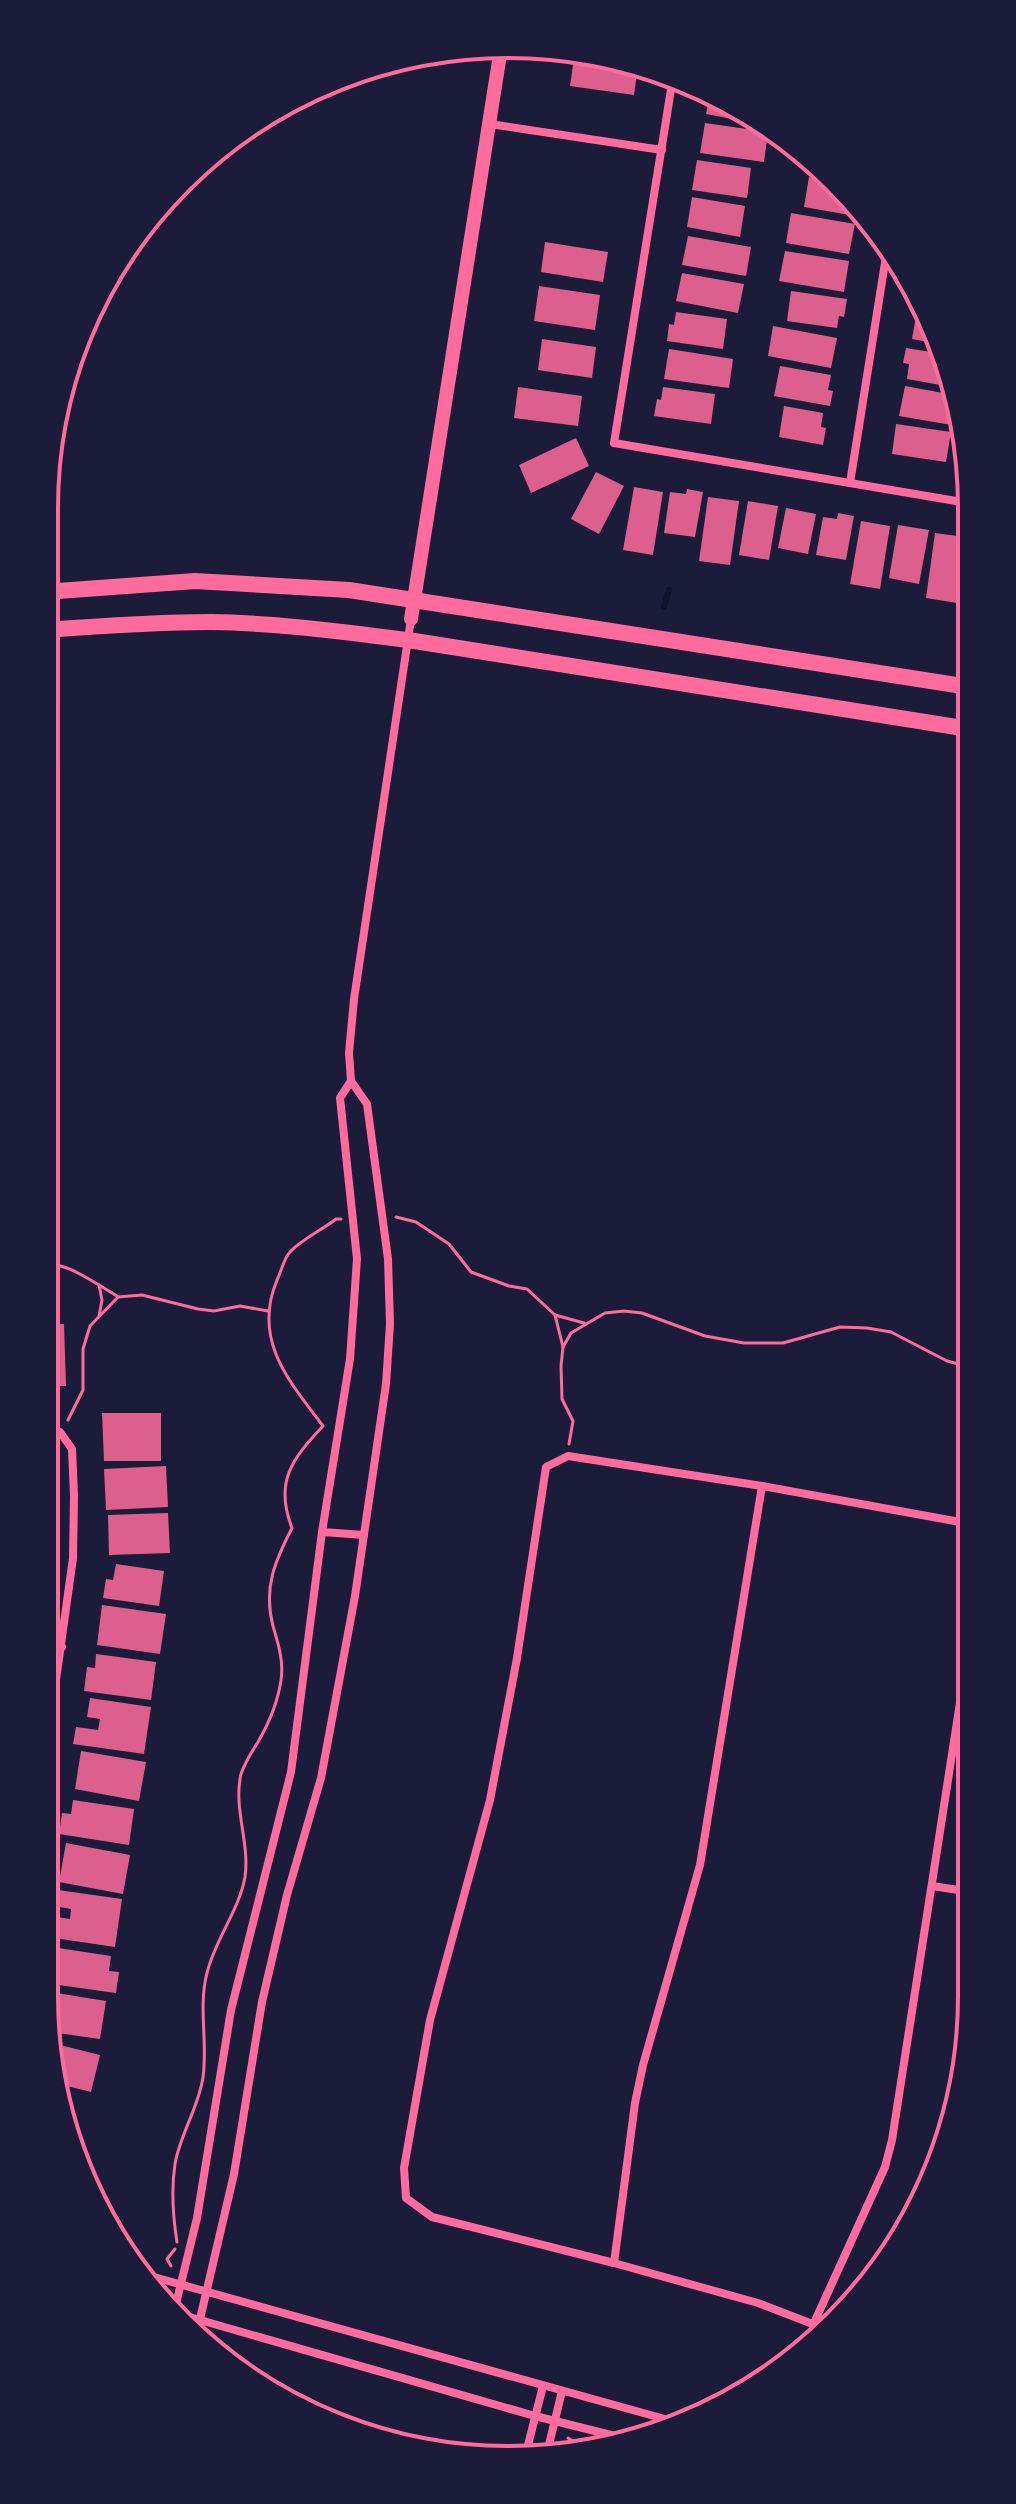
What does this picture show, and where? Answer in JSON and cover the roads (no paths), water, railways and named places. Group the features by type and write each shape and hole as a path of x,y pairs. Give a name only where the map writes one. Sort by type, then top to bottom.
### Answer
{"main road":[{"path":"58,591 159,582 234,581 349,590 958,685"},
{"path":"58,629 137,623 213,622 305,628 408,640 958,727"}],"street":[{"path":"200,2319 234,2174 262,2002 287,1895 321,1778 364,1535 389,1352 390,1279 383,1215 367,1104 351,1081 349,1053 354,999 414,599 500,58"},
{"path":"671,89 614,443 958,501"},
{"path":"490,124 662,150"},
{"path":"850,483 885,263"},
{"path":"176,2299 197,2218 231,2010 291,1772 322,1532 354,1326 357,1259 340,1098 351,1081"},
{"path":"58,1432 72,1449 74,1496 73,1558 58,1673"},
{"path":"958,1522 762,1486 568,1456 546,1467 517,1658 490,1800 430,2020 404,2168 406,2198 432,2217 614,2263 758,2303 814,2323 885,2167 892,2140 958,1717"},
{"path":"614,2263 635,2103 643,2065 703,1849 762,1486"},
{"path":"322,1532 364,1535"},
{"path":"58,1647 62,1647"},
{"path":"932,1886 958,1890"},
{"path":"158,2278 663,2418"},
{"path":"194,2317 535,2416 609,2434"},
{"path":"528,2445 543,2386"},
{"path":"549,2444 562,2391"}],"waterway":[{"path":"664,607 669,590"}]}
